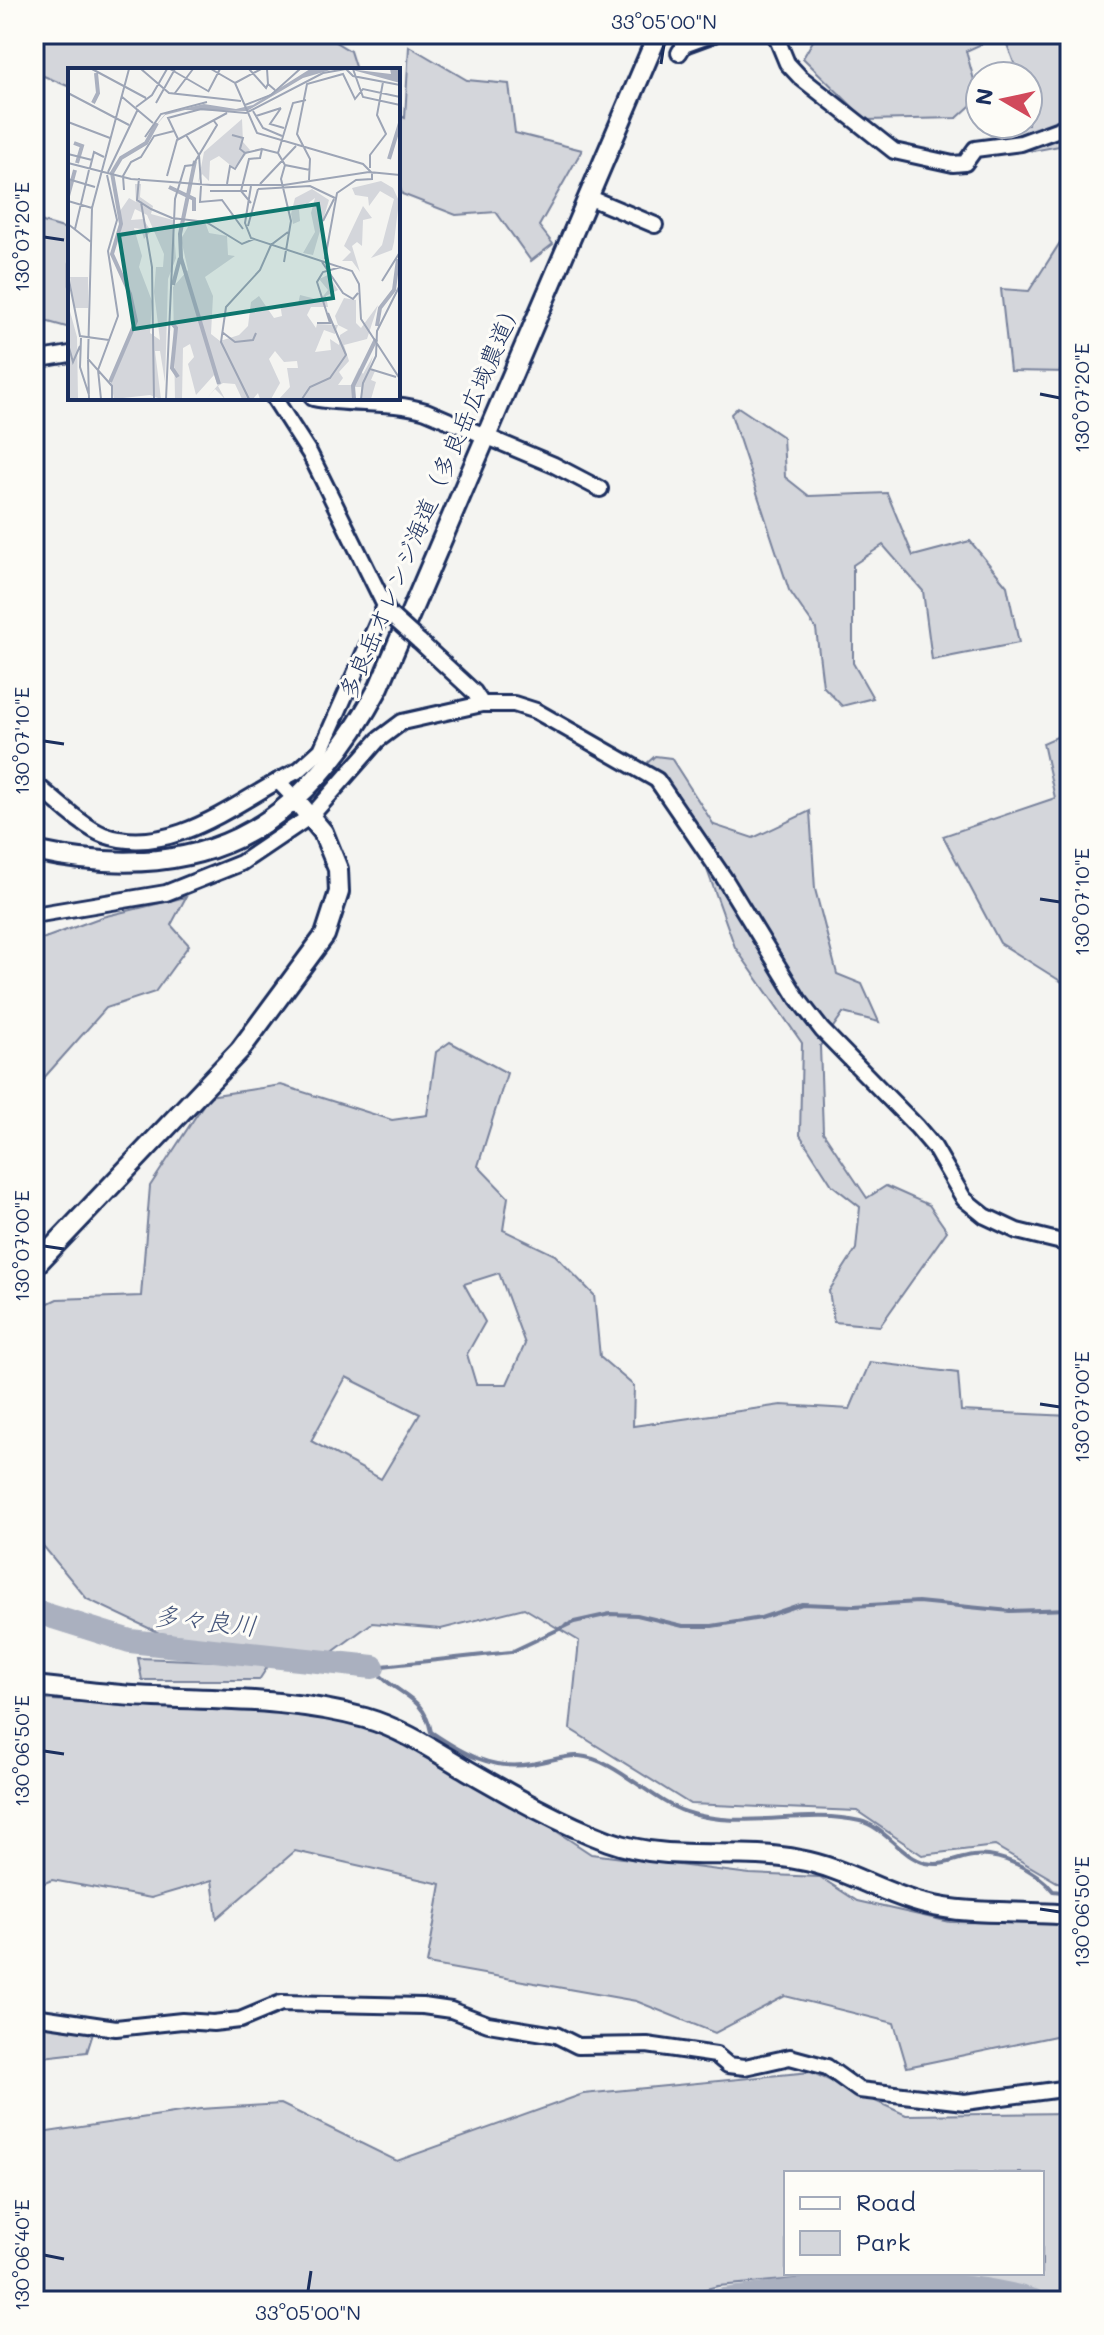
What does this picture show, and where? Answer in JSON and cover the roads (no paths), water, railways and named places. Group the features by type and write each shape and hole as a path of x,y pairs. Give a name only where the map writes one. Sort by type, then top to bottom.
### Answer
{"street":[{"name":"多良岳オレンジ海道（多良岳広域農道）","path":"34,851 87,863 162,862 222,845 269,820 296,800 342,751 379,687 658,34"},
{"path":"680,46 714,34"},
{"path":"775,34 787,63 800,77 894,151 907,156 965,163 975,149 1021,143 1070,125"},
{"path":"588,197 655,225"},
{"path":"34,360 68,354"},
{"path":"275,400 310,454 386,611 474,692 482,704"},
{"path":"322,400 339,404 404,404 554,465 600,489"},
{"path":"34,783 104,835 146,840 185,832 299,770 321,750 386,611"},
{"path":"34,915 166,893 241,863 312,815 378,740 402,722 482,704 514,704 536,711 640,767 657,780 724,878 798,999 822,1030 934,1147 964,1199 985,1216 1017,1231 1070,1244"},
{"path":"34,1267 240,1050 317,948 335,913 339,892 338,869 323,832 312,815 278,781"},
{"path":"34,1686 152,1697 257,1699 328,1709 398,1731 523,1802 633,1850 669,1855 751,1854 799,1860 844,1871 884,1892 927,1905 980,1912 1070,1915"},
{"path":"34,2016 116,2028 182,2021 240,2020 281,2003 423,2006 451,2010 488,2024 556,2035 578,2046 647,2045 716,2055 728,2065 745,2067 790,2057 827,2067 859,2090 965,2102 1070,2088"}],"waterway":[{"path":"373,1667 511,1652 574,1622 610,1614 637,1615 683,1626 712,1626 761,1618 802,1604 854,1606 918,1602 1010,1611 1070,1609"},
{"name":"多々良川","path":"34,1611 130,1641 373,1667"},
{"path":"373,1667 422,1709 431,1732 454,1747 490,1762 517,1765 579,1756 605,1764 686,1812 729,1820 817,1817 860,1821 877,1829 917,1860 933,1864 973,1856 994,1857 1027,1869 1053,1891 1070,1893"},
{"path":"717,2301 876,2284 956,2286 1034,2301"}],"tunnel":[{"path":"668,34 679,39"}]}
